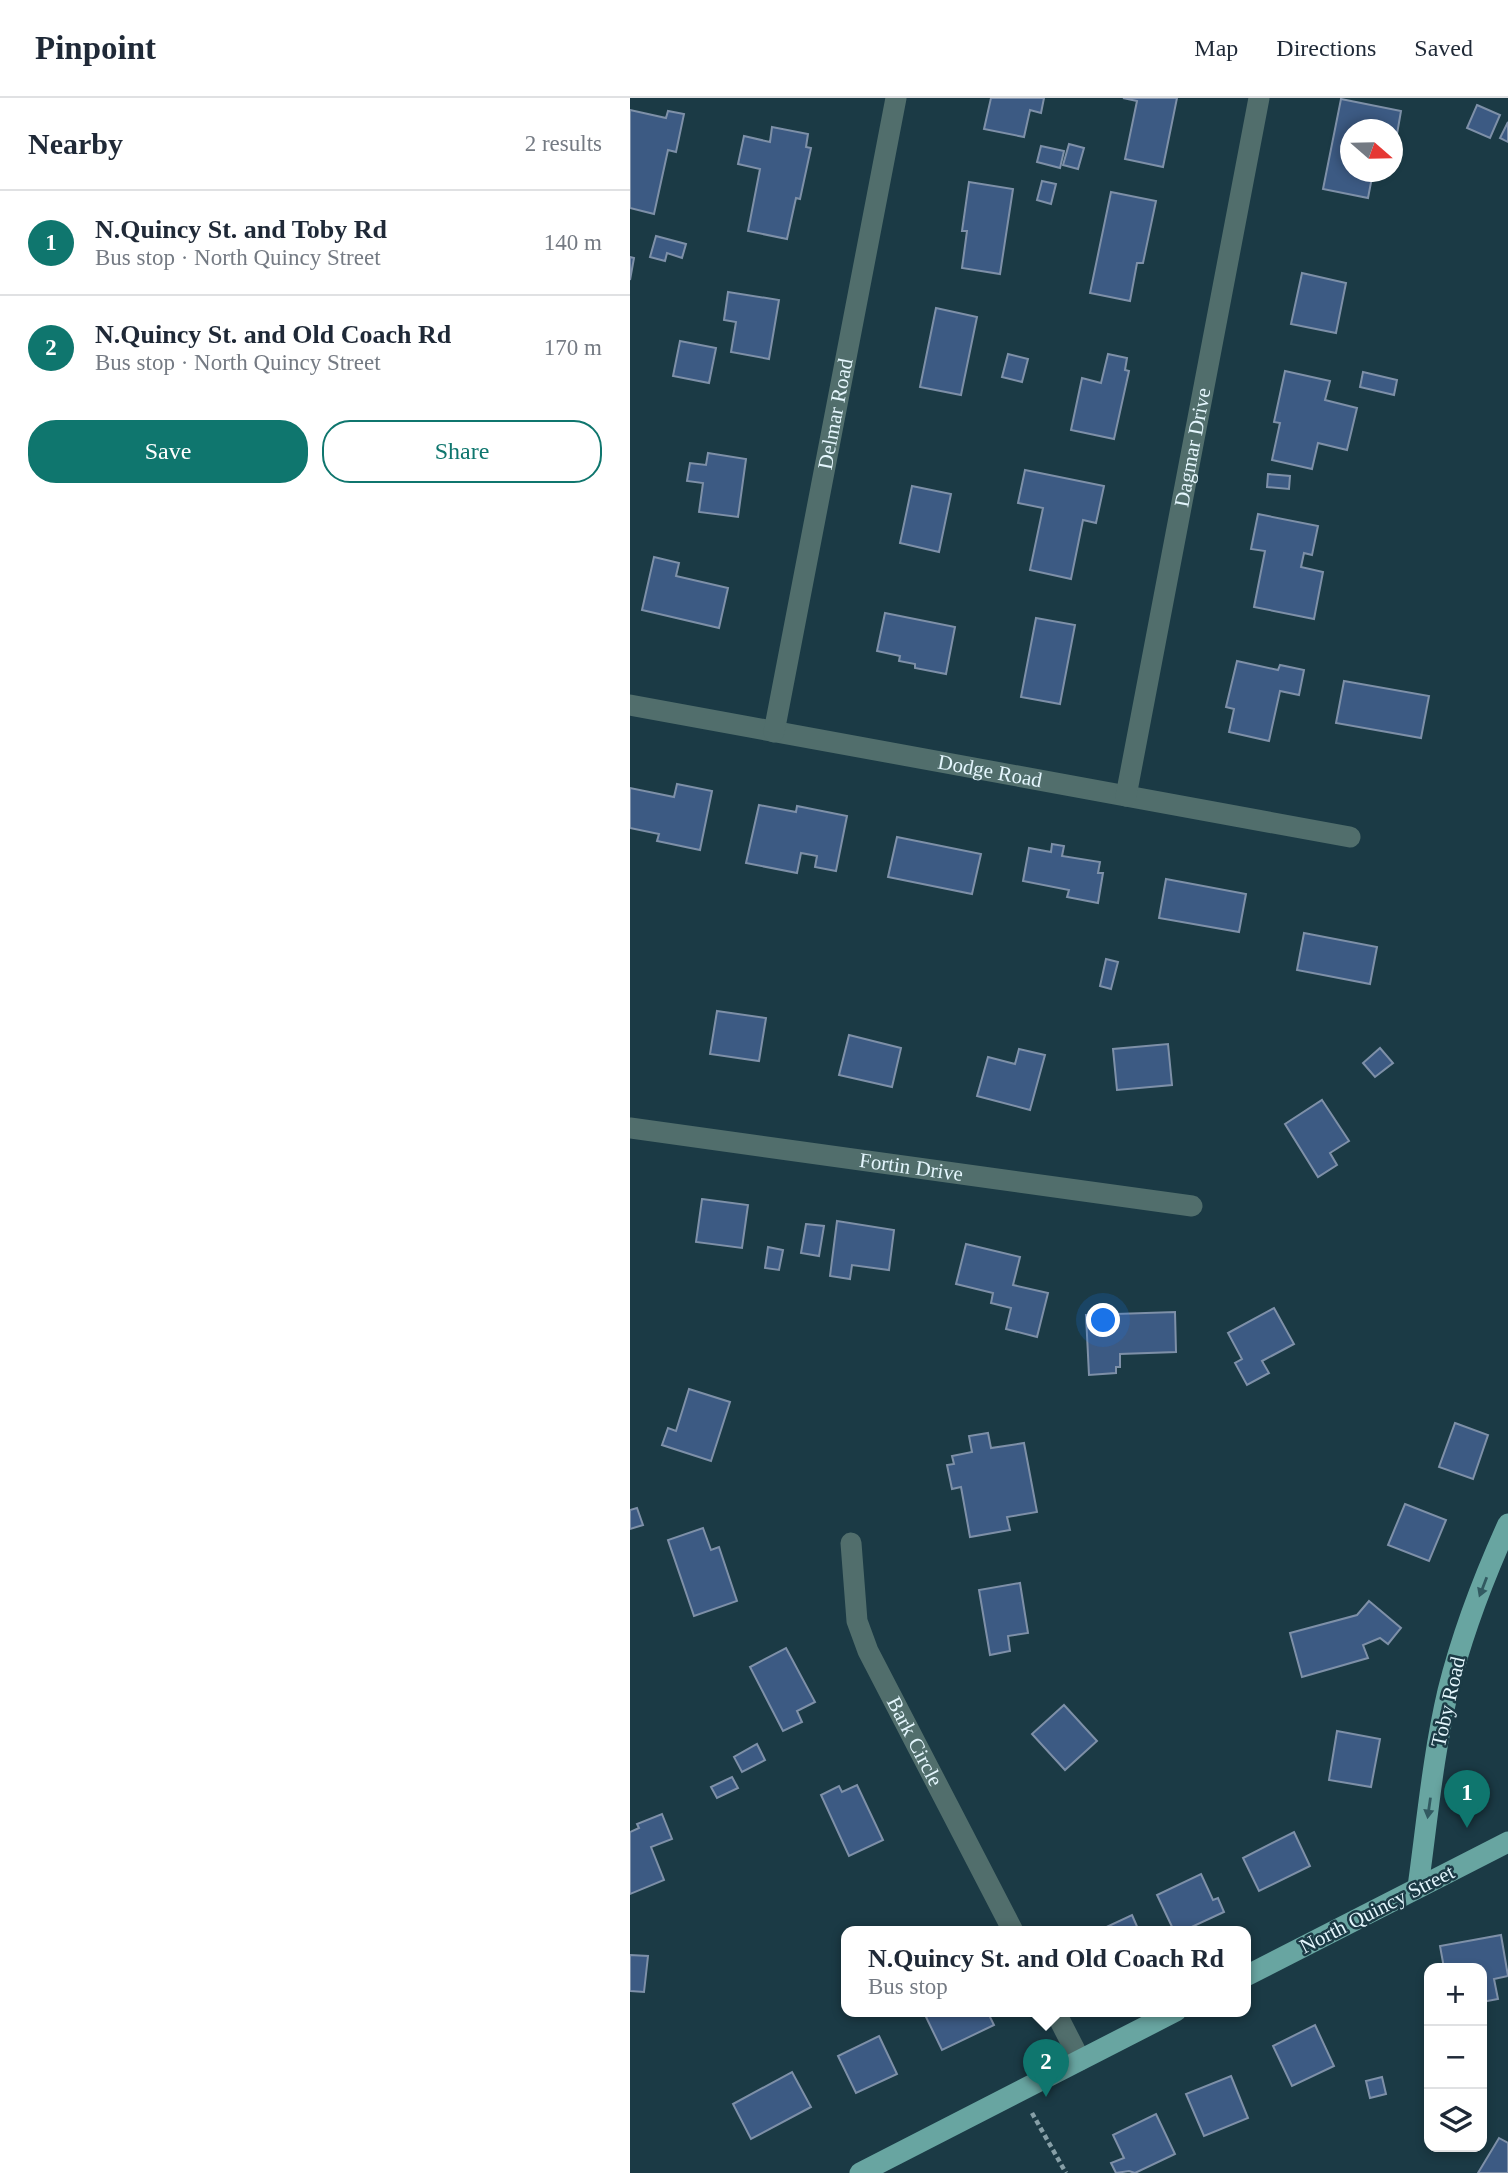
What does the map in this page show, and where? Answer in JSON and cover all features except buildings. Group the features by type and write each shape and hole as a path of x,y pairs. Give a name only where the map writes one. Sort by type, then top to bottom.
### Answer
{"main road":[{"name":"Toby Road","path":"1418,1887 1439,1736 1449,1689 1462,1642 1508,1524"},
{"name":"North Quincy Street","path":"1251,1973 1508,1842"},
{"path":"860,2173 1164,2017"}],"street":[{"name":"Delmar Road","path":"774,732 896,98"},
{"name":"Dagmar Drive","path":"1126,796 1259,98"},
{"name":"Dodge Road","path":"630,705 1350,837"},
{"name":"Fortin Drive","path":"630,1128 1192,1206"},
{"name":"Bark Circle","path":"851,1543 857,1621 868,1651 1010,1926"},
{"path":"1058,2017 1080,2060"}],"path":[{"path":"1018,2092 1066,2173"}],"place":[{"name":"N.Quincy St. and Toby Rd","path":"1467,1828"},
{"name":"N.Quincy St. and Old Coach Rd","path":"1046,2097"}]}
